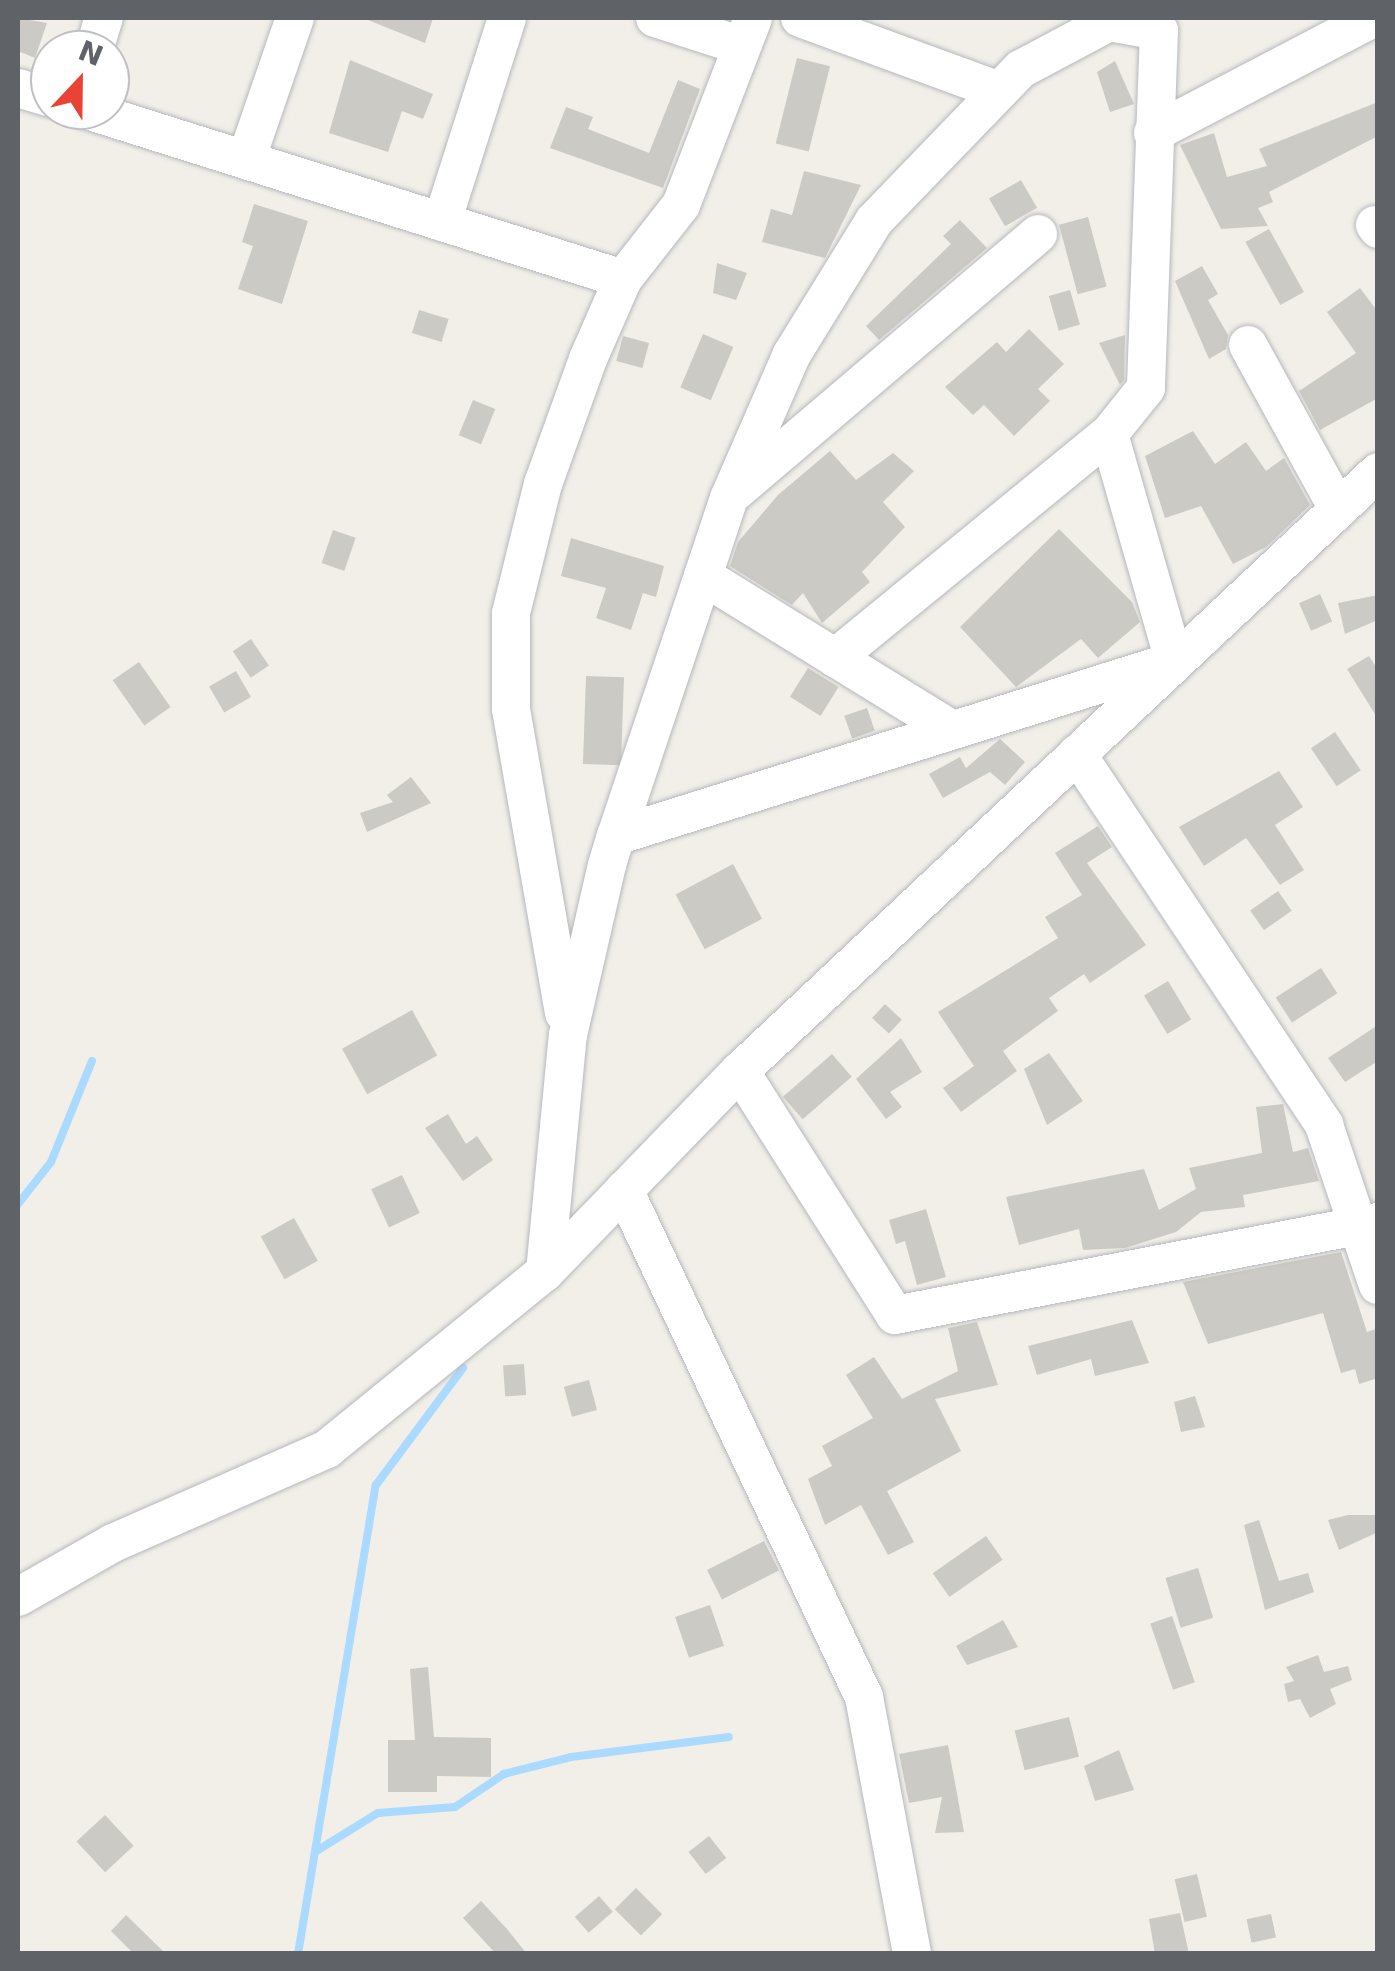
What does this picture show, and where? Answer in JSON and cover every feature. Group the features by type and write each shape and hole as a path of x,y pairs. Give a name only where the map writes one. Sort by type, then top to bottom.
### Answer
{"street":[{"path":"246,160 295,18"},
{"path":"442,222 508,18"},
{"path":"568,1035 511,709 511,614 543,484 623,278 681,205 747,32 656,18"},
{"path":"800,18 1000,91"},
{"path":"1153,133 1373,18"},
{"path":"545,1272 568,1035 616,836 729,498 792,354 874,221 1021,69 1109,22 1159,31 1146,388 1109,434 835,658"},
{"path":"130,124 623,278"},
{"path":"729,498 1038,234"},
{"path":"1248,345 1338,509"},
{"path":"1109,434 1174,661"},
{"path":"18,1597 114,1543 327,1450 545,1272 740,1072 1378,472"},
{"path":"703,576 952,730"},
{"path":"616,836 1174,661"},
{"path":"1076,754 1324,1126 1368,1224 1378,1286"},
{"path":"740,1072 894,1315 1368,1224"},
{"path":"624,1190 864,1697 912,1954"}],"building":[{"path":"18,18 47,23 45,30 30,30 30,56 18,51"},
{"path":"363,18 433,18 425,43"},
{"path":"797,58 830,66 809,152 776,143"},
{"path":"350,60 433,94 423,119 402,111 388,152 329,133"},
{"path":"1115,61 1134,104 1110,112 1097,72"},
{"path":"678,80 700,89 663,188 550,148 566,107 593,117 588,129 649,153"},
{"path":"1378,102 1378,136 1269,192 1273,202 1258,208 1268,226 1221,229 1180,145 1214,133 1227,177 1267,166 1259,149"},
{"path":"804,171 861,185 825,258 762,242 771,209 792,215"},
{"path":"1021,180 1037,208 1005,226 989,198"},
{"path":"254,204 308,221 282,304 238,289 253,246 242,242"},
{"path":"1088,217 1107,287 1078,294 1059,225"},
{"path":"960,220 987,248 879,340 866,326 951,244 943,236"},
{"path":"1269,229 1304,292 1280,305 1245,242"},
{"path":"717,263 747,273 736,300 713,293"},
{"path":"1202,266 1218,294 1208,300 1228,335 1226,349 1209,359 1175,281"},
{"path":"1360,288 1378,312 1378,398 1320,430 1299,391 1356,353 1327,312"},
{"path":"1070,290 1080,325 1059,331 1049,296"},
{"path":"419,310 449,319 442,342 412,333"},
{"path":"1029,329 1064,364 1038,389 1050,401 1014,436 984,405 973,415 945,387 997,342 1006,352"},
{"path":"703,334 733,347 711,400 680,387"},
{"path":"1125,335 1124,380 1120,385 1099,343"},
{"path":"623,336 649,343 642,368 616,361"},
{"path":"473,400 495,409 481,444 459,435"},
{"path":"1193,431 1215,464 1246,442 1266,471 1284,458 1310,505 1266,547 1233,564 1201,506 1165,518 1145,456"},
{"path":"830,451 856,480 893,453 914,471 883,502 905,527 862,572 870,582 822,623 803,593 792,605 730,566 738,542 778,495"},
{"path":"1059,529 1132,602 1140,622 1098,658 1081,639 1016,687 960,627"},
{"path":"333,530 356,538 344,571 322,563"},
{"path":"571,538 664,566 656,597 643,593 631,630 596,618 606,588 561,576"},
{"path":"1320,594 1332,621 1311,631 1299,603"},
{"path":"1378,595 1378,620 1345,634 1338,603"},
{"path":"251,639 269,666 251,678 233,651"},
{"path":"1369,656 1378,670 1378,719 1347,669"},
{"path":"139,662 171,707 144,725 113,680"},
{"path":"808,668 839,687 821,716 790,697"},
{"path":"236,671 251,697 224,712 209,686"},
{"path":"586,676 624,677 621,765 583,764"},
{"path":"867,708 875,731 852,739 844,716"},
{"path":"1335,732 1361,770 1337,786 1311,748"},
{"path":"1000,739 1025,762 1005,785 990,772 943,798 929,774 960,757 966,768"},
{"path":"1279,771 1303,807 1275,825 1304,870 1280,885 1246,838 1204,866 1179,827"},
{"path":"411,777 431,803 367,832 360,813 393,802 387,795"},
{"path":"1098,826 1112,847 1087,863 1146,945 1090,983 1084,974 1049,998 1058,1011 1003,1051 1017,1071 961,1112 943,1088 974,1066 938,1012 1058,938 1045,917 1082,895 1055,853"},
{"path":"733,864 762,919 705,949 676,895"},
{"path":"1278,891 1292,911 1264,930 1250,911"},
{"path":"1321,968 1337,993 1292,1023 1276,997"},
{"path":"1168,981 1191,1020 1167,1034 1144,995"},
{"path":"885,1004 902,1020 889,1034 872,1018"},
{"path":"412,1010 437,1055 367,1094 342,1049"},
{"path":"1378,1025 1378,1061 1345,1082 1328,1058"},
{"path":"901,1038 922,1072 890,1092 902,1107 886,1119 856,1079"},
{"path":"1049,1053 1083,1101 1047,1125 1024,1069"},
{"path":"832,1054 852,1077 803,1119 783,1097"},
{"path":"1283,1104 1293,1152 1308,1148 1319,1181 1243,1195 1245,1207 1201,1212 1176,1232 1125,1248 1083,1250 1079,1229 1019,1245 1006,1197 1144,1169 1159,1210 1196,1189 1189,1168 1262,1153 1256,1107"},
{"path":"448,1114 466,1144 477,1136 493,1160 463,1181 425,1128"},
{"path":"402,1175 420,1213 389,1227 371,1189"},
{"path":"926,1209 946,1277 917,1285 905,1241 896,1244 889,1220"},
{"path":"294,1218 318,1261 285,1279 261,1236"},
{"path":"1341,1252 1367,1332 1378,1328 1378,1378 1359,1384 1355,1369 1341,1373 1323,1313 1208,1344 1183,1282"},
{"path":"1132,1320 1149,1363 1095,1376 1091,1359 1037,1375 1028,1346"},
{"path":"977,1322 998,1385 935,1399 961,1451 887,1491 914,1542 888,1555 861,1505 825,1525 808,1479 832,1466 822,1446 873,1418 846,1375 874,1357 902,1399 958,1371 948,1328"},
{"path":"524,1364 526,1395 505,1396 503,1365"},
{"path":"589,1380 597,1410 572,1417 564,1387"},
{"path":"1195,1396 1205,1427 1181,1432 1174,1402"},
{"path":"1378,1515 1378,1532 1339,1550 1328,1520"},
{"path":"1259,1520 1279,1581 1308,1573 1314,1592 1265,1610 1244,1525"},
{"path":"986,1536 1003,1560 949,1597 933,1573"},
{"path":"764,1541 779,1570 722,1599 707,1570"},
{"path":"1198,1568 1213,1618 1181,1628 1165,1578"},
{"path":"710,1605 724,1646 689,1658 675,1617"},
{"path":"1172,1616 1195,1682 1173,1690 1150,1623"},
{"path":"1003,1620 1018,1647 967,1665 956,1646"},
{"path":"1318,1655 1324,1672 1348,1666 1352,1680 1330,1689 1336,1704 1310,1718 1300,1699 1288,1702 1284,1684 1294,1681 1286,1667"},
{"path":"428,1667 434,1737 491,1738 491,1777 437,1776 437,1792 388,1792 388,1740 415,1740 410,1669"},
{"path":"1069,1717 1079,1757 1025,1770 1015,1731"},
{"path":"948,1745 964,1832 935,1833 942,1797 909,1803 899,1754"},
{"path":"1119,1750 1134,1790 1095,1801 1084,1766"},
{"path":"105,1815 134,1846 105,1872 76,1842"},
{"path":"709,1836 726,1858 706,1874 689,1852"},
{"path":"1197,1874 1207,1917 1184,1922 1175,1879"},
{"path":"636,1888 662,1914 641,1935 615,1909"},
{"path":"599,1896 613,1912 589,1933 575,1917"},
{"path":"481,1901 527,1954 496,1954 463,1918"},
{"path":"1180,1913 1189,1954 1155,1954 1149,1919"},
{"path":"1271,1914 1276,1937 1252,1943 1247,1919"},
{"path":"126,1915 166,1954 134,1954 111,1931"}],"waterway":[{"path":"18,1204 51,1162 92,1061"},
{"path":"298,1954 376,1485 463,1368"},
{"path":"318,1850 378,1813 455,1807 504,1774 571,1757 729,1737"}]}
